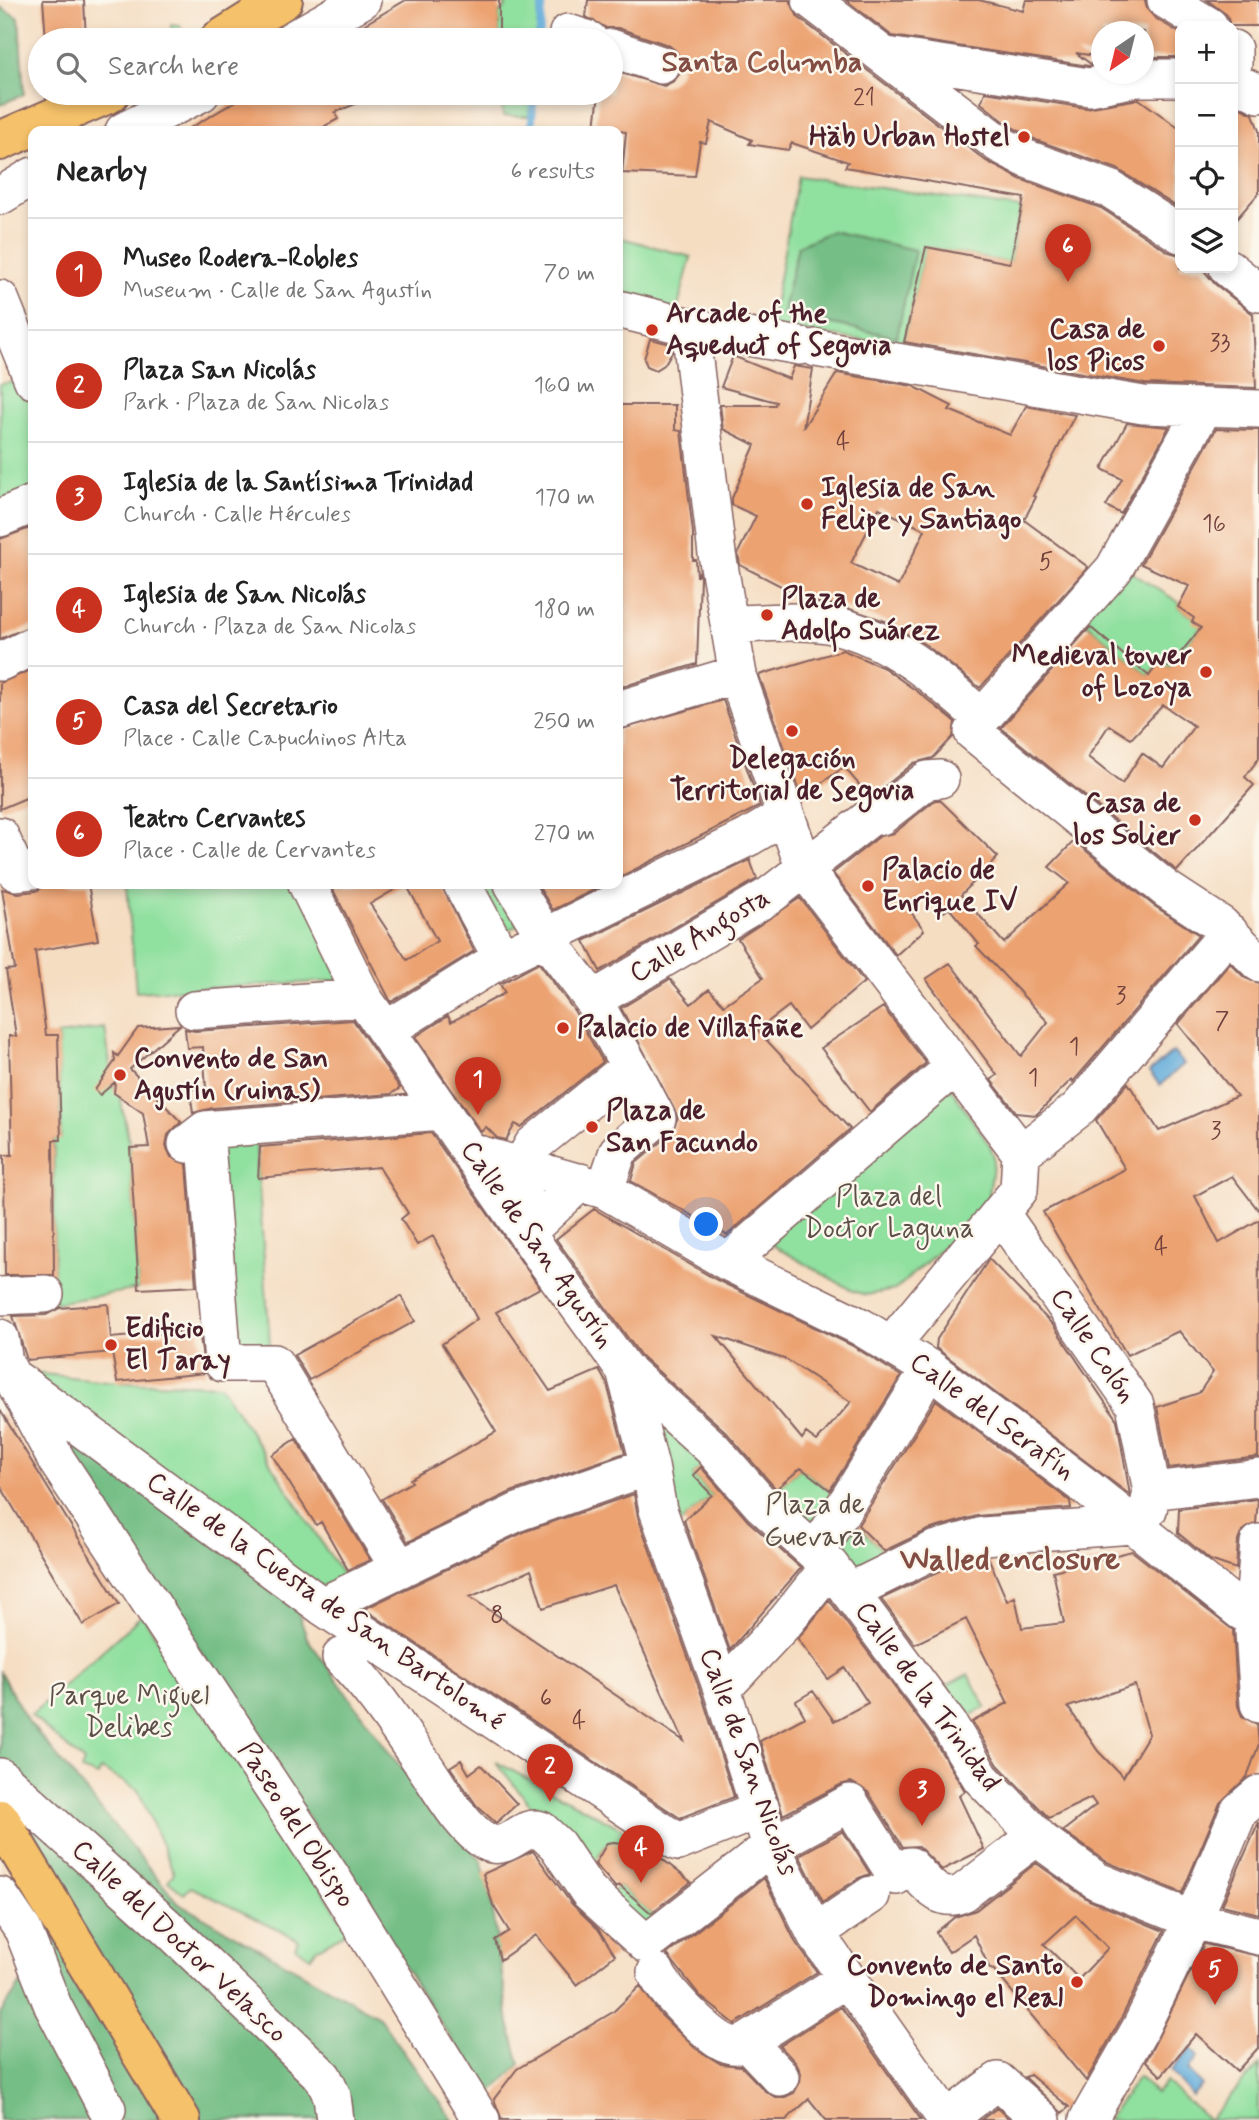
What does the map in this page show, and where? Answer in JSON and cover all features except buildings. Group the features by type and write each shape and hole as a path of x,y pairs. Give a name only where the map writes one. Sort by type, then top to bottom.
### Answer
{"main road":[{"path":"238,28 284,0"},
{"path":"34,126 82,105"},
{"path":"0,141 28,129"},
{"path":"0,1819 181,2120"}],"street":[{"path":"313,28 362,0"},
{"path":"811,0 999,144 1027,159 1110,189 1175,231"},
{"path":"1166,0 1201,21"},
{"path":"623,52 661,65"},
{"path":"886,55 1094,86 1136,78 1175,78"},
{"path":"1238,83 1259,94"},
{"path":"134,126 177,105"},
{"path":"0,196 28,179"},
{"path":"1234,273 1259,293"},
{"path":"623,310 690,327 1143,405 1259,409"},
{"path":"3,323 28,370"},
{"path":"471,1152 592,1186 728,1262 891,1345 1019,1190 1021,1153 805,870 739,677 717,554 690,327"},
{"path":"1203,409 1114,569 982,718 973,732 1167,888 1229,932 1259,963"},
{"path":"0,518 28,506"},
{"path":"730,624 830,625 857,632 922,668 982,718"},
{"path":"0,662 28,648"},
{"path":"623,708 739,677"},
{"name":"Calle Angosta","path":"593,1000 769,896 883,810 927,780 940,779"},
{"path":"386,1030 502,958 749,837 786,816"},
{"path":"0,836 16,872"},
{"name":"Calle de San Agustín","path":"309,889 363,998 625,1370 712,1448 762,1505 832,1570"},
{"path":"465,889 502,958"},
{"path":"516,889 545,937 593,1000 656,1118 618,1151 592,1186 526,1233"},
{"path":"1021,1153 1078,1109 1229,932"},
{"path":"194,1010 363,998"},
{"path":"526,1233 521,1166 533,1146 630,1067"},
{"path":"728,1262 954,1067"},
{"path":"400,1569 274,1363 223,1363 196,1137 442,1111"},
{"name":"Calle Colón","path":"1001,1214 1135,1405 1152,1491"},
{"path":"0,1296 45,1294"},
{"path":"0,1338 6,1364"},
{"name":"Calle del Serafín","path":"891,1345 930,1369 1256,1620"},
{"name":"Calle de la Cuesta de San Bartolomé","path":"6,1364 322,1606 678,1842 761,1809"},
{"name":"Paseo del Obispo","path":"6,1364 57,1461 332,1878 481,2120"},
{"path":"722,1689 832,1570 845,1509 930,1369"},
{"name":"Calle de San Nicolás","path":"625,1370 650,1466 657,1510 722,1689 772,1846 816,1933 947,2120"},
{"path":"322,1606 518,1512 650,1466"},
{"path":"832,1570 898,1567 934,1550 982,1536 1146,1535 1147,1510 1152,1491 1259,1478"},
{"path":"1259,1543 1256,1620 1259,1703"},
{"name":"Calle de la Trinidad","path":"832,1570 950,1724 981,1778 1037,1836 1097,1881 1194,1920 1259,1936"},
{"path":"341,1657 388,1713 453,1808 485,1841 499,1845 530,1829 541,1830 557,1845 588,1891 650,1955 679,2003 721,2041 736,2046 747,2042 847,1978"},
{"name":"Calle del Doctor Velasco","path":"0,1777 166,1926 323,2077 332,2095 335,2120"},
{"path":"1088,2120 1140,2029 1194,1920 1239,1811 1259,1794"},
{"path":"650,1955 772,1846 850,1803 884,1886"},
{"path":"816,1933 910,1866 937,1894 957,1896 1037,1836"},
{"path":"7,1906 29,1941 53,2006 107,2109"},
{"path":"747,2042 780,2077"},
{"path":"947,2120 998,2081 1042,2120"}],"green space":[{"path":"507,0 540,0 537,28 499,28 499,13 506,7 504,3"},
{"path":"0,7 19,18 24,94 0,105"},
{"path":"502,105 530,105 529,116 503,116"},
{"path":"798,176 1021,208 1010,263 926,247 903,346 770,327"},
{"path":"832,231 915,250 897,337 782,314 798,246"},
{"path":"623,238 691,257 675,318 623,303"},
{"path":"14,382 28,397 28,498 0,510 0,384"},
{"path":"1126,569 1180,603 1178,607 1194,618 1201,628 1169,667 1160,661 1149,676 1080,618"},
{"path":"127,889 309,889 353,980 136,992"},
{"path":"480,889 501,889 518,925 504,932"},
{"path":"105,1028 113,1087 120,1096 130,1148 139,1289 43,1305 54,1283 54,1140 61,1139 58,1035"},
{"name":"Plaza del Doctor Laguna","path":"950,1087 990,1146 994,1157 988,1203 976,1218 895,1290 866,1295 853,1291 764,1240"},
{"path":"256,1144 271,1360 223,1363 207,1147"},
{"path":"33,1373 117,1382 220,1385 345,1579 315,1588"},
{"path":"644,1398 714,1455 693,1475 712,1495 670,1532"},
{"path":"49,1416 295,1604 307,1638 394,1759 481,1860 491,1898 509,2023 520,2064 488,2096"},
{"name":"Plaza de Guevara","path":"801,1468 843,1501 848,1516 895,1562 859,1593 763,1500"},
{"name":"Parque Miguel Delibes","path":"142,1615 349,1931 316,1949 311,1957 295,1947 299,1940 191,1887 184,1894 168,1881 174,1873 138,1790 101,1769 98,1776 81,1770 84,1762 31,1715"},
{"path":"0,1672 27,1720 177,1902 379,2017 453,2120 0,2120 0,2014 45,1948 9,1774 0,1765"},
{"path":"968,1674 986,1707 958,1722 940,1689"},
{"path":"496,1762 649,1843 637,1855 623,1844 607,1843 598,1856 604,1868 592,1869 588,1878"},
{"path":"618,1885 663,1923 648,1934 607,1901"},
{"path":"1259,2065 1259,2120 1209,2120"},
{"path":"1138,2077 1156,2093 1166,2082 1209,2120 1107,2120"}],"water":[{"path":"1173,1052 1184,1064 1160,1085 1149,1072"},
{"path":"1191,2048 1198,2057 1188,2070 1202,2085 1192,2096 1171,2071"}],"waterway":[{"path":"540,28 543,0"},
{"path":"531,126 533,105"}],"place":[{"name":"Häb Urban Hostel","path":"1024,137"},
{"name":"Teatro Cervantes","path":"1068,282"},
{"name":"Arcade of the Aqueduct of Segovia","path":"652,330"},
{"name":"Casa de los Picos","path":"1159,346"},
{"name":"Iglesia de San Felipe y Santiago","path":"807,504"},
{"name":"Plaza de Adolfo Suárez","path":"767,615"},
{"name":"Medieval tower of Lozoya","path":"1206,672"},
{"name":"Delegación Territorial de Segovia","path":"792,731"},
{"name":"Casa de los Solier","path":"1195,820"},
{"name":"Palacio de Enrique IV","path":"868,886"},
{"name":"Palacio de Villafañe","path":"563,1028"},
{"name":"Convento de San Agustín (ruinas)","path":"120,1075"},
{"name":"Museo Rodera-Robles","path":"478,1115"},
{"name":"Plaza de San Facundo","path":"592,1127"},
{"name":"Edificio El Taray","path":"111,1345"},
{"name":"Plaza San Nicolás","path":"550,1802"},
{"name":"Iglesia de la Santísima Trinidad","path":"922,1826"},
{"name":"Iglesia de San Nicolás","path":"641,1883"},
{"name":"Convento de Santo Domingo el Real","path":"1077,1982"},
{"name":"Casa del Secretario","path":"1215,2005"}],"district":[{"name":"Santa Columba","path":"762,62"},
{"name":"Walled enclosure","path":"1010,1560"}]}
